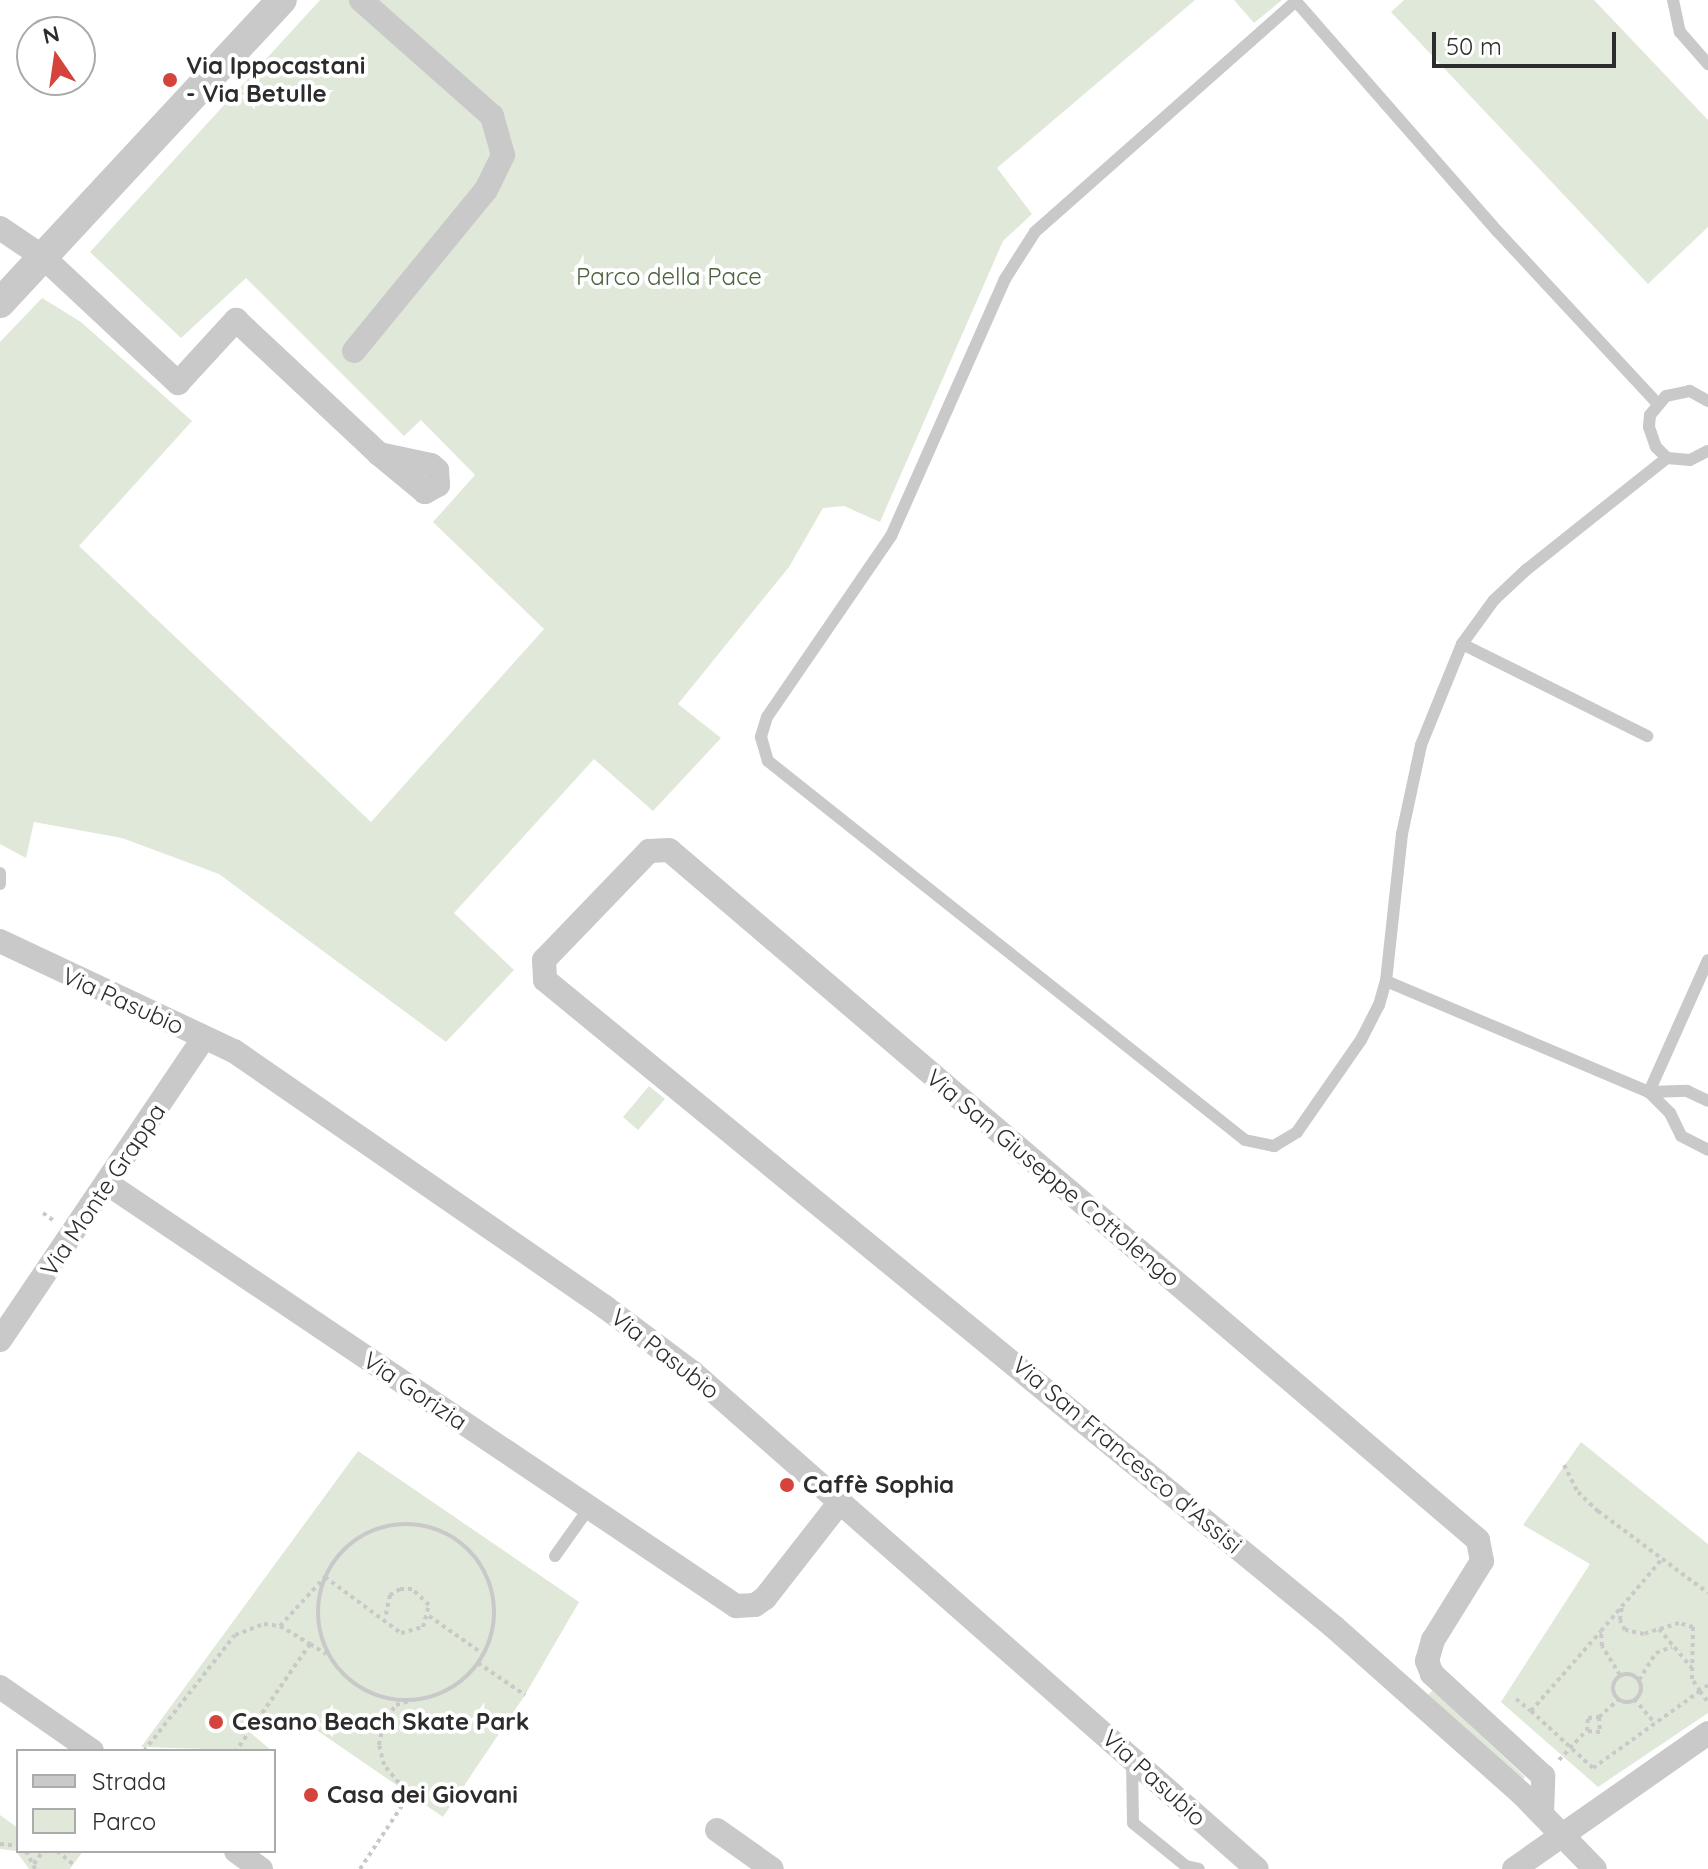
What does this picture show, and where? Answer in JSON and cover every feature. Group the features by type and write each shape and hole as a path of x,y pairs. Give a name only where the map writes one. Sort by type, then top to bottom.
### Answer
{"street":[{"path":"0,303 282,0"},
{"path":"354,351 486,190 503,155 492,116 361,0"},
{"path":"0,228 43,257 178,383 236,320 379,454"},
{"name":"Via San Giuseppe Cottolengo","path":"545,980 544,960 649,851 669,850 1478,1540 1482,1561 1433,1640 1429,1668"},
{"name":"Via Pasubio","path":"0,941 247,1060 605,1307 692,1372 1257,1869"},
{"name":"Via San Francesco d'Assisi","path":"545,980 1076,1413 1412,1695 1563,1833"},
{"name":"Via Monte Grappa","path":"1,1336 108,1184 204,1038"},
{"name":"Via Gorizia","path":"108,1184 721,1599 744,1608 765,1598 840,1502"},
{"path":"1429,1668 1543,1776 1542,1814"},
{"path":"0,1687 89,1749"},
{"path":"1514,1869 1708,1733"},
{"path":"717,1830 772,1869"},
{"path":"1563,1833 1595,1869"},
{"path":"239,1853 261,1869"}],"lane":[{"path":"1657,403 1497,231 1297,0 1035,232 1005,279 891,536 767,717 761,737 768,761 1245,1140 1274,1146 1297,1132 1361,1040 1386,981 1402,834 1421,745 1462,644 1494,600 1526,570 1667,458 1690,460 1707,454"},
{"path":"1673,0 1680,32 1708,64"},
{"path":"1667,458 1651,438 1650,415 1657,403 1678,392 1705,393"},
{"path":"1462,644 1647,736"},
{"path":"0,873 0,884"},
{"path":"1649,1092 1708,960"},
{"path":"1386,981 1649,1092 1670,1113 1681,1136 1708,1150"},
{"path":"1649,1092 1687,1091 1708,1101"},
{"path":"555,1556 589,1508"},
{"path":"1412,1695 1429,1668"},
{"path":"1132,1759 1133,1823 1186,1866 1199,1869"}],"path":[{"path":"1564,1465 1578,1492 1598,1511 1708,1593"},
{"path":"280,1626 325,1577 351,1542 370,1531 413,1524 455,1538 478,1561 492,1591 493,1623 478,1663 448,1690 396,1705 383,1724 379,1745 384,1765 409,1795 360,1869"},
{"path":"1531,1711 1663,1558"},
{"path":"325,1577 385,1618 391,1628 413,1633 429,1616"},
{"path":"325,1577 317,1616 328,1655"},
{"path":"385,1618 390,1595 412,1589 423,1595 429,1616 483,1654"},
{"path":"1622,1605 1620,1620 1625,1630 1644,1634 1679,1623 1693,1627 1692,1668 1700,1691 1708,1702"},
{"path":"146,1749 235,1635 264,1624 280,1626 328,1655 363,1689 409,1700"},
{"path":"1659,1629 1692,1668"},
{"path":"1601,1631 1602,1646 1620,1675 1639,1680"},
{"path":"237,1749 310,1644"},
{"path":"1634,1699 1640,1692 1639,1680 1656,1653 1674,1647"},
{"path":"478,1663 525,1695"},
{"path":"1619,1699 1613,1688 1620,1675"},
{"path":"1516,1699 1593,1768 1708,1685"},
{"path":"1543,1776 1587,1731 1588,1718 1599,1717 1619,1699 1634,1699 1655,1723"},
{"path":"1587,1731 1600,1732 1599,1717"},
{"path":"59,1853 73,1864"}],"green space":[{"name":"Parco della Pace","path":"320,0 1195,0 997,168 1032,214 1003,241 880,522 844,506 823,508 789,567 678,704 721,738 653,811 594,759 454,913 514,970 446,1042 219,874 122,838 34,822 26,858 0,844 0,342 42,298 81,322 192,421 79,546 371,822 544,629 433,522 475,475 421,420 404,436 246,278 181,338 90,252"},
{"path":"1234,0 1282,0 1254,23"},
{"path":"1404,0 1594,0 1708,120 1708,227 1648,284 1391,12"},
{"path":"649,1086 665,1099 638,1130 623,1117"},
{"path":"1581,1442 1708,1544 1708,1713 1598,1787 1501,1702 1590,1564 1523,1525"},
{"path":"358,1451 579,1602 525,1695 443,1817 296,1716 286,1729 265,1715 252,1734 270,1749 141,1747"},
{"path":"1433,1690 1525,1777 1520,1782 1427,1696"},
{"path":"0,1815 16,1827 16,1851 0,1849"},
{"path":"17,1853 82,1853 70,1869 29,1869"}],"place":[{"name":"Via Ippocastani - Via Betulle","path":"170,80"},
{"name":"Caffè Sophia","path":"787,1485"},
{"name":"Cesano Beach Skate Park","path":"216,1722"},
{"name":"Casa dei Giovani","path":"311,1795"}]}
